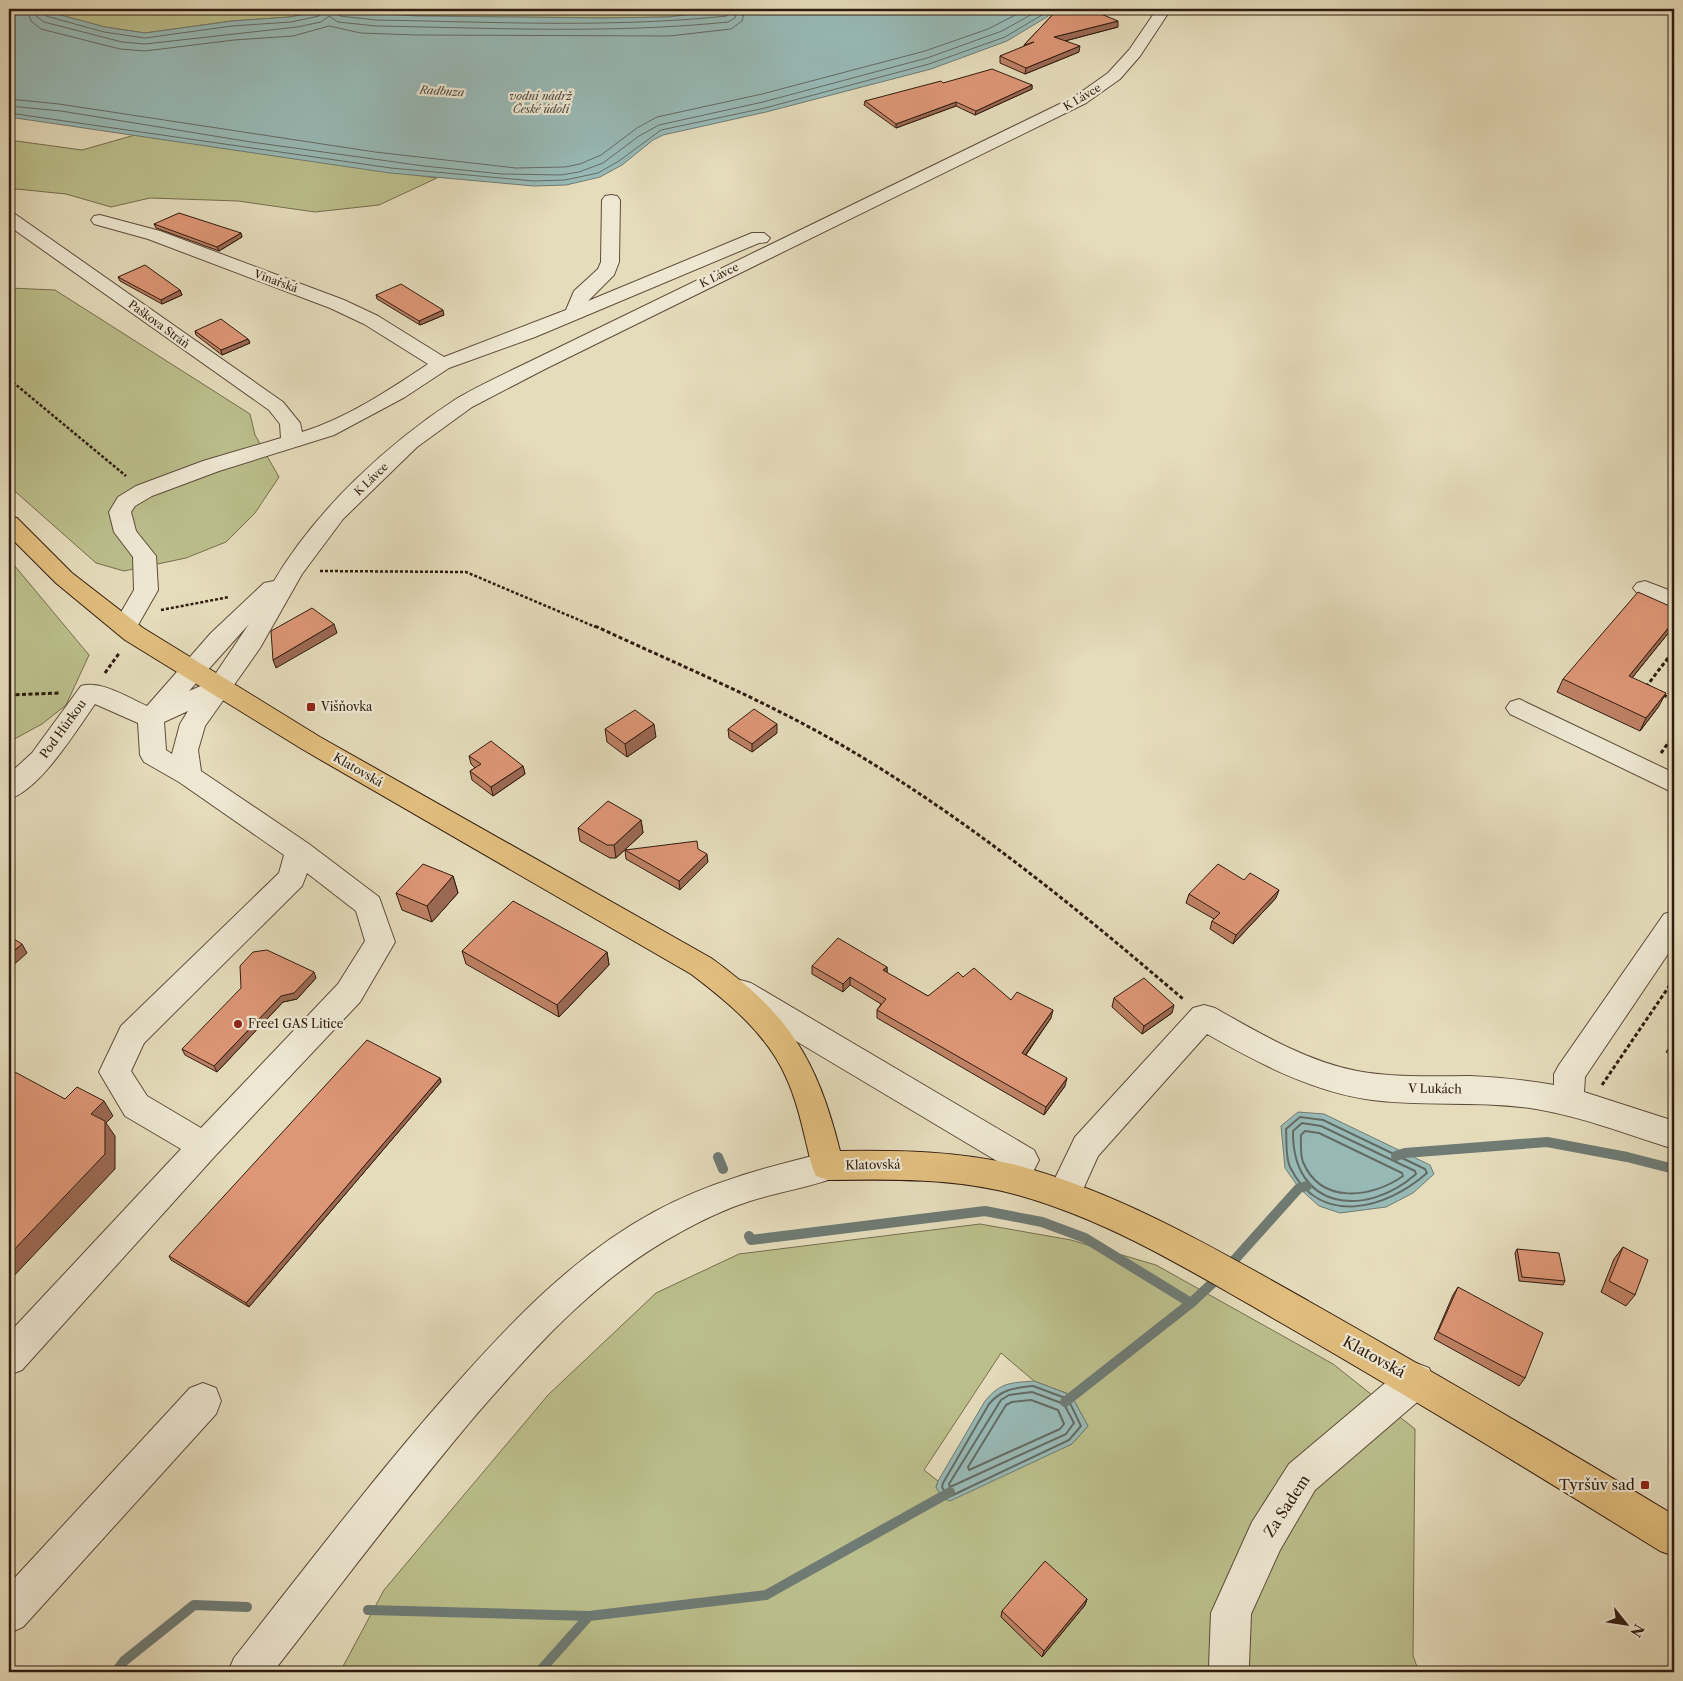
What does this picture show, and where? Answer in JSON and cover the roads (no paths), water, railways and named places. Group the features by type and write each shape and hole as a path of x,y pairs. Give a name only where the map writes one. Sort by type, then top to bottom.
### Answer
{"main road":[{"name":"Klatovská","path":"9,523 64,578 125,626 220,688 311,743 701,966 730,986 762,1016 782,1042 800,1074 812,1107 828,1166 892,1164 956,1168 1014,1180 1064,1195 1105,1211 1229,1275 1416,1380 1674,1537"}],"street":[{"name":"K Lávce","path":"188,775 185,750 193,724 251,642 292,571 336,514 409,442 465,403 778,246 898,191 1080,100 1114,76 1135,53 1164,9"},
{"path":"575,312 581,295 607,271 610,262 611,200"},
{"name":"Paškova Stráň","path":"9,218 87,271 187,345 276,406 290,423 291,441"},
{"name":"Vinařská","path":"100,220 154,236 337,304 371,320 442,364"},
{"path":"125,626 146,590 144,556 125,532 120,512 126,502 144,491 291,441 327,431 398,394 442,364 528,333 758,237 778,246"},
{"name":"K Lávce","path":"194,671 220,639 292,571"},
{"path":"1644,588 1674,601"},
{"path":"9,1358 204,1146 350,993 380,942 369,905 299,851 188,775 153,755 151,718 194,671"},
{"path":"151,718 220,688"},
{"name":"Pod Hůrkou","path":"9,789 42,760 90,692 151,718"},
{"path":"1519,708 1674,784"},
{"path":"204,1146 136,1106 115,1072 132,1035 292,878 299,851"},
{"path":"1568,1101 1570,1074 1674,922"},
{"name":"Klatovská","path":"730,986 1023,1160"},
{"name":"V Lukách","path":"1064,1195 1086,1147 1204,1016 1240,1037 1312,1072 1356,1084 1396,1088 1487,1090 1540,1094 1674,1135"},
{"path":"248,1672 405,1470 505,1354 573,1288 618,1253 663,1225 703,1204 743,1189 828,1166"},
{"name":"Za Sadem","path":"1230,1670 1231,1613 1266,1536 1302,1477 1416,1380"},
{"path":"9,1613 203,1401"}],"water":[{"name":"vodní nádrž České údolí","path":"9,9 38,9 105,27 145,33 232,21 290,17 326,10 417,16 607,18 668,17 738,9 1060,9 1007,41 931,69 766,112 663,135 653,140 622,165 600,177 566,185 534,186 390,173 9,117"},
{"path":"1298,1112 1324,1114 1430,1165 1434,1174 1413,1193 1386,1207 1340,1213 1319,1206 1299,1188 1285,1168 1281,1126"},
{"path":"1034,1381 1071,1395 1088,1426 1072,1444 950,1501 942,1498 936,1487 938,1481 985,1401 1001,1387 1018,1382"}],"waterway":[{"path":"1396,1156 1405,1153 1547,1142 1627,1157 1674,1169"},
{"path":"718,1157 723,1169"},
{"path":"1229,1266 1299,1188 1307,1186"},
{"path":"749,1236 751,1240 985,1211 1042,1222 1085,1238 1191,1303"},
{"path":"1191,1303 1219,1277"},
{"path":"1065,1402 1191,1303"},
{"path":"589,1616 766,1595 950,1492"},
{"path":"116,1672 124,1661 194,1605 247,1607"},
{"path":"368,1610 589,1616"},
{"path":"539,1672 589,1616"}],"place":[{"name":"Višňovka","path":"311,707"},
{"name":"Free1 GAS Litice","path":"238,1024"},
{"name":"Tyršův sad","path":"1645,1485"}],"water label":[{"name":"Radbuza","path":"442,91"}]}
